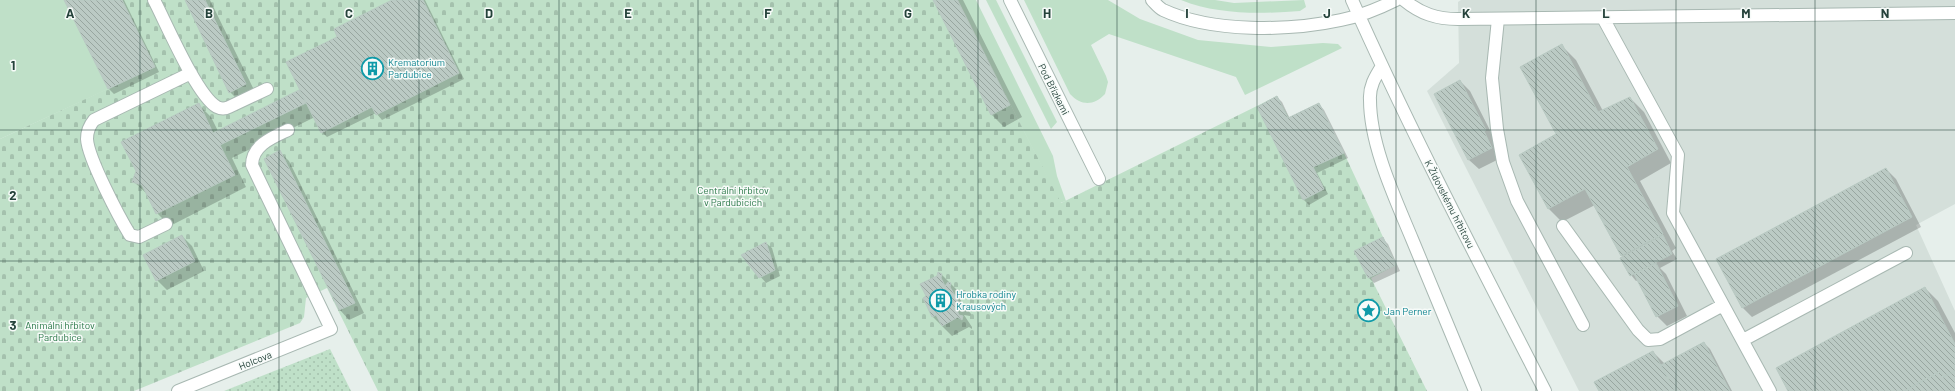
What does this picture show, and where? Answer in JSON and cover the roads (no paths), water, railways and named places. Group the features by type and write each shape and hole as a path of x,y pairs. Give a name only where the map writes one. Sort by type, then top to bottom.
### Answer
{"street":[{"path":"154,0 190,73 206,96 218,108 225,109 267,88"},
{"name":"Pod Břízkami","path":"1010,0 1099,179"},
{"path":"1152,0 1162,10 1204,22 1229,26 1284,27 1341,20 1359,16 1396,0"},
{"name":"K Židovskému hřbitovu","path":"1352,0 1382,66 1546,391"},
{"path":"1404,0 1420,12 1436,17 1458,19 1955,13"},
{"path":"1603,18 1678,155 1673,213 1770,391"},
{"path":"1498,19 1492,78 1503,162 1518,201 1582,325"},
{"path":"1382,66 1374,79 1369,98 1370,117 1375,141 1402,213 1475,391"},
{"path":"166,224 138,237 130,235 93,159 87,140 87,132 94,120 190,73"},
{"name":"Holcova","path":"178,391 331,328 252,165 252,158 259,147 273,137 288,130"},
{"path":"1563,226 1638,330 1648,340 1660,339 1723,305"},
{"path":"1742,340 1906,253"}],"place":[{"name":"Krematorium Pardubice","path":"372,68"},
{"name":"Hrobka rodiny Krausových","path":"940,300"},
{"name":"Jan Perner","path":"1369,311"}],"park label":[{"name":"Centrální hřbitov v Pardubicích","path":"733,196"},
{"name":"Animální hřbitov Pardubice","path":"60,330"}]}
